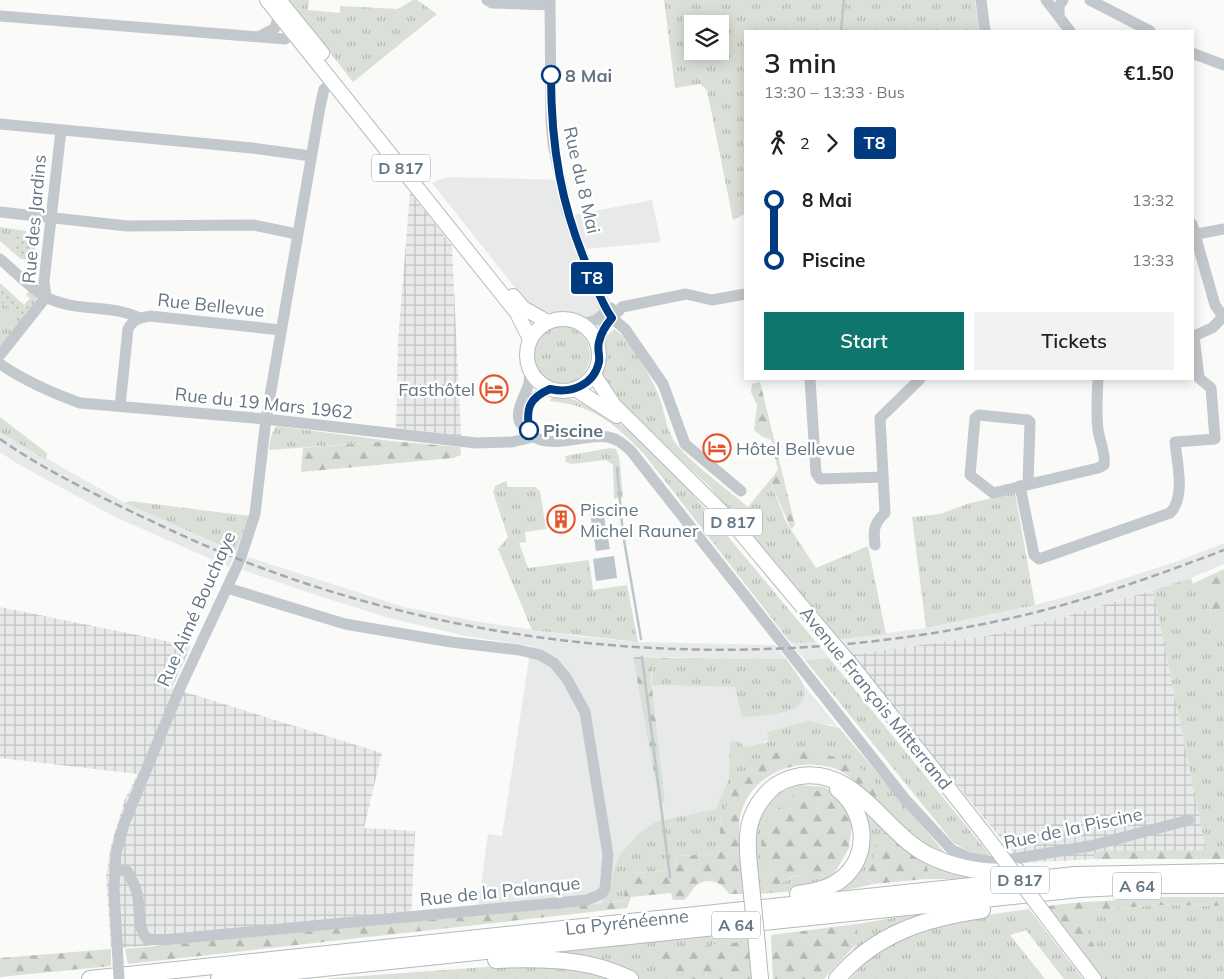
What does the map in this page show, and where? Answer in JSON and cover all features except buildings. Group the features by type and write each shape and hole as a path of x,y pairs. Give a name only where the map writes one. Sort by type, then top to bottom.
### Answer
{"highway":[{"path":"725,911 741,902 815,892 832,885 847,875 858,857 862,827 853,805 846,795 817,776"},
{"path":"760,979 747,851 748,827 757,804 772,788 794,777 817,776 839,781 851,788 899,835 926,854 956,868 999,873 1050,869 1075,875"},
{"name":"La Pyrénéenne","path":"90,979 1075,875 1224,872"},
{"name":"La Pyrénéenne","path":"218,979 1051,892 1117,887 1224,885"},
{"path":"837,979 849,964 877,944 904,929 929,919 953,914 1020,906 1051,892"},
{"path":"422,958 436,963 526,959 568,961 592,964 630,979"}],"main road":[{"name":"D 817","path":"267,0 517,313 530,339"},
{"name":"D 817","path":"279,0 523,308 548,322"},
{"path":"560,319 572,320 583,324 595,336 598,344 600,355 594,375 586,384 575,389 558,391 550,389 537,380 529,367 527,348 530,339 535,332 548,322 560,319"},
{"name":"Avenue François Mitterrand","path":"594,375 614,405 730,520 854,668 987,837 1094,979"},
{"name":"Avenue François Mitterrand","path":"575,389 640,432"}],"street":[{"path":"487,0 492,3 550,2"},
{"path":"981,0 985,30"},
{"path":"1046,0 1069,30"},
{"path":"1059,16 1059,6 1063,0"},
{"path":"1090,0 1148,30"},
{"name":"Rue du 8 Mai","path":"550,2 551,122 554,152 567,211 585,262 609,314 625,329 663,384 685,444 741,491"},
{"path":"259,37 275,28 278,15"},
{"path":"0,16 285,39"},
{"path":"1194,54 1224,66"},
{"path":"320,107 321,68"},
{"name":"Rue Aimé Bouchaye","path":"119,979 114,911 116,853 124,824 180,688 240,560 255,514 266,419 311,156 324,89 333,82"},
{"path":"0,124 252,148 311,156"},
{"name":"Rue des Jardins","path":"0,355 46,297 44,281 61,130"},
{"path":"0,212 127,226 253,225 298,234"},
{"path":"1098,380 1096,403 1098,432 1105,459 1104,465 1024,485 993,492 970,475 975,418 979,415 1028,420 1030,422 1024,485 1034,555 1039,559 1170,513 1176,507 1179,493 1175,442 1215,439 1211,388 1199,378 1194,336 1212,328 1223,318 1215,305 1195,229 1224,229"},
{"path":"0,259 46,297"},
{"path":"598,344 609,314 616,306 622,307 686,294 712,300 744,294"},
{"name":"Rue Bellevue","path":"46,297 91,309 122,312 139,318"},
{"path":"583,324 609,314"},
{"name":"Rue Bellevue","path":"120,406 128,329 132,322 139,318 150,316 281,330"},
{"name":"Rue du 19 Mars 1962","path":"0,364 17,376 80,403 266,419 476,443 512,442 531,433"},
{"path":"476,443 500,440 516,431 519,411 529,382 529,367"},
{"path":"810,380 816,473 820,479 882,476"},
{"path":"876,545 873,532 875,524 885,513 880,418 919,380"},
{"path":"531,433 528,412 530,405 537,395 550,389"},
{"path":"519,411 524,428 531,433"},
{"name":"Rue de la Piscine","path":"531,433 548,442 606,437 617,439 631,451 905,799 952,850 969,858 994,862 1090,846 1189,820"},
{"name":"Rue de la Palanque","path":"115,868 127,871 132,880 137,894 139,922 142,933 147,939 163,940 587,900 601,894 605,889 608,854 585,712 567,679 554,663 540,656 519,650 451,642 346,624 227,588"}],"shaded area":[{"path":"447,177 564,180 574,215 652,200 661,242 586,249 613,307 596,316 583,319 566,311 552,313 536,309 524,299 432,183"},
{"path":"410,192 452,246 461,436 396,428 398,341"},
{"path":"0,432 125,503 236,552 229,567 115,517 16,463 0,452"},
{"path":"603,511 610,549 596,551 590,513"},
{"path":"1224,543 1224,564 1191,578 1061,618 986,636 851,655 840,639 926,628 1035,605 1089,590 1178,561"},
{"path":"614,556 617,578 596,581 593,559"},
{"path":"248,557 404,607 480,622 583,637 638,642 775,645 786,659 634,657 665,801 652,685 735,687 743,717 803,697 802,683 839,728 829,724 767,732 768,741 744,747 730,765 729,778 716,810 655,822 636,836 619,856 613,872 611,888 601,904 477,915 488,834 502,836 531,646 466,636 389,618 319,596 243,570"},
{"path":"1153,590 1206,850 1094,854 1096,859 1021,863 850,655 986,636 1061,618"},
{"path":"0,607 191,646 172,688 382,753 364,828 415,831 411,922 111,949 106,876 111,845 125,799 138,774 0,758"},
{"path":"816,642 829,658 805,660 791,643"}],"green space":[{"path":"289,0 309,0 308,10 340,13 340,6 398,9 413,0 417,0 437,14 353,82"},
{"path":"664,0 975,0 979,30 744,30 744,214 733,220 707,90 700,84 675,88"},
{"path":"0,227 26,231 25,235 17,235 15,254 0,241"},
{"path":"17,234 36,236 34,260 21,259 15,254"},
{"path":"0,283 24,305 30,298 26,295 30,290 37,296 36,301 22,319 0,301"},
{"path":"0,301 22,319 0,348"},
{"path":"561,326 577,331 585,339 590,355 585,371 577,379 561,384 545,379 537,371 532,355 537,339 545,331"},
{"path":"614,329 634,350 653,382 669,430 678,446 702,469 748,507 770,480 786,522 816,568 868,546 886,634 840,639 708,485 605,388 601,373 605,338"},
{"path":"760,382 795,525 791,529 770,480 778,470 771,440 761,436 754,430 757,405 751,392 752,384"},
{"path":"552,397 572,399 598,409 629,430 680,479 816,642 791,643 644,454 623,434 613,425 591,412 565,403 550,401"},
{"path":"0,417 47,453 46,460 0,432"},
{"path":"276,426 391,441 269,450 271,436"},
{"path":"391,441 460,447 461,455 453,458 301,472 303,448"},
{"path":"610,448 616,449 619,456 623,497 614,499 613,465 606,460 571,464 566,462 565,456"},
{"path":"506,481 508,487 535,487 540,491 546,529 525,532 526,542 519,543 528,568 589,560 593,590 627,585 638,642 532,630 498,549 508,537 493,492 495,486"},
{"path":"1015,493 1035,605 926,628 912,517 940,514 970,503"},
{"path":"130,501 249,516 236,552 125,503"},
{"path":"1224,569 1224,623 1211,619 1206,589 1193,587 1194,583"},
{"path":"1191,578 1194,587 1206,588 1211,619 1224,623 1224,850 1206,850 1153,590"},
{"path":"633,657 667,658 664,663 651,665 665,801 660,805"},
{"path":"667,658 786,659 802,682 804,693 801,702 785,712 742,717 735,687 652,685 651,664 664,663"},
{"path":"829,658 990,855 980,856 953,842 805,660"},
{"path":"809,721 839,728 945,853 927,847 917,840 875,801 872,779 792,749 721,817 718,854 676,856 675,871 625,873 625,900 601,904 611,888 613,872 619,856 636,836 655,822 716,809 729,778 730,742 739,741 744,747 768,742 767,732"},
{"path":"792,749 817,752 859,767 870,775 877,786 880,798 875,801 847,775 836,769 821,765 791,767 764,779 753,789 745,802 740,817 739,844 743,894 729,894 720,884 707,881 696,885 684,900 673,900 671,893 631,897 627,908 128,964 125,949 625,900 625,873 675,871 676,856 718,854 721,817 740,777 764,756"},
{"path":"799,785 825,787 838,795 816,790 809,791 776,809 786,881 802,875 833,876 817,886 760,894 755,844 761,814 769,802 782,792"},
{"path":"806,790 830,792 843,802 853,817 849,848 833,876 799,875 791,877 779,886 772,884 761,846 763,827 774,811 788,802 794,793"},
{"path":"871,813 899,840 881,852 870,866 868,880 873,884 833,893 843,884 865,818"},
{"path":"882,833 888,833 926,859 928,872 926,879 873,884 866,877 877,838"},
{"path":"1224,850 1224,859 1096,859 1094,854 1101,851"},
{"path":"926,859 973,876 973,879 926,879 928,872"},
{"path":"1166,897 1224,897 1224,906 1161,905 1077,911 1109,976 1107,979 1103,979 1048,906 1072,903"},
{"path":"1161,905 1224,906 1224,979 1107,979 1109,976 1077,911"},
{"path":"1029,909 1083,979 1064,979 1026,930 1010,935 1045,979 850,979 873,955 915,932 954,920"},
{"path":"916,914 918,918 852,951 858,942 857,924"},
{"path":"857,924 858,942 824,979 773,979 771,935"},
{"path":"748,933 749,941 647,952 678,979 638,979 549,952"},
{"path":"749,941 753,979 678,979 646,961 646,952"},
{"path":"111,949 111,966 0,977 0,958"},
{"path":"528,964 561,967 617,979 321,979"}],"waterway":[{"path":"841,30 844,0"},
{"path":"617,468 623,534 641,639"},
{"path":"642,657 670,877"}],"railway":[{"path":"0,439 39,464 101,497 164,527 262,568 364,601 468,625 573,641 680,649 787,648 893,639 1027,615 1140,581 1224,550"}],"bus line":[{"name":"T8","path":"529,430 528,412 530,405 537,395 550,389 566,391 575,389 586,384 594,375 600,355 598,344 604,327 612,318 606,310 586,265 567,211 553,144 551,75"}],"place":[{"name":"8 Mai","path":"551,75"},
{"name":"Fasthôtel","path":"494,389"},
{"name":"Piscine","path":"529,430"},
{"name":"Hôtel Bellevue","path":"717,448"},
{"name":"Piscine Michel Rauner","path":"561,519"}]}
